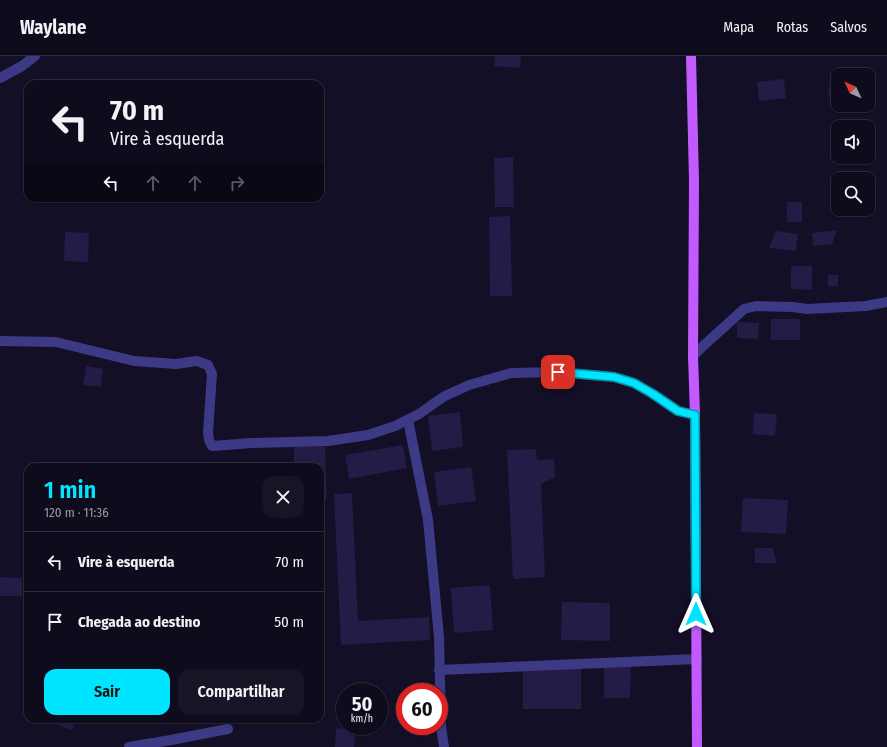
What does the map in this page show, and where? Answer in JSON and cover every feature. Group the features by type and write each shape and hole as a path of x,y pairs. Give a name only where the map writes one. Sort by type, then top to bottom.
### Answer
{"main road":[{"path":"691,56 694,181 693,356 695,415 697,747"}],"street":[{"path":"0,78 22,66 35,56"},
{"path":"693,356 744,309 756,306 793,307 807,310 866,306 887,302"},
{"path":"0,341 56,342 134,361 176,364 197,361 208,365 212,374 208,440 212,446 252,443 328,441 368,435 408,420 443,397 469,385 511,373 558,372 614,377 634,383 678,411 695,415"},
{"path":"408,420 428,520 439,637 441,727 444,747"},
{"path":"439,670 697,659"},
{"path":"129,747 228,729"}],"building":[{"path":"495,56 521,56 520,68 494,66"},
{"path":"784,79 786,98 759,101 757,82"},
{"path":"830,81 831,81 831,97 828,97"},
{"path":"513,157 514,207 495,207 494,158"},
{"path":"787,202 802,202 802,222 787,222"},
{"path":"510,216 512,296 490,296 489,217"},
{"path":"837,230 832,244 813,246 812,233"},
{"path":"776,231 798,234 796,251 769,248"},
{"path":"65,232 89,233 88,262 64,261"},
{"path":"791,266 812,266 812,290 791,289"},
{"path":"828,275 838,275 838,286 828,286"},
{"path":"771,319 800,319 800,340 771,340"},
{"path":"737,322 759,323 758,339 737,338"},
{"path":"86,366 103,369 101,387 83,385"},
{"path":"460,412 463,447 432,451 428,416"},
{"path":"754,413 777,414 775,436 753,434"},
{"path":"403,445 407,468 349,479 345,455"},
{"path":"325,446 327,499 324,499 324,463 294,463 294,447"},
{"path":"536,449 537,460 554,459 555,477 541,484 545,577 513,579 507,450"},
{"path":"471,467 476,501 438,506 434,472"},
{"path":"352,493 358,621 429,617 430,640 341,645 334,494"},
{"path":"743,498 788,500 786,534 741,532"},
{"path":"755,548 773,548 777,563 755,563"},
{"path":"324,558 325,558 324,598"},
{"path":"0,577 22,578 22,596 0,596"},
{"path":"490,585 493,630 454,633 451,588"},
{"path":"562,602 610,603 610,641 561,640"},
{"path":"604,666 631,666 630,698 604,698"},
{"path":"523,669 581,669 581,709 523,709"},
{"path":"54,723 75,723 72,730"},
{"path":"336,728 336,735 355,735 354,747 335,747"}],"route":[{"path":"558,372 614,377 634,383 678,411 695,415 696,614"}]}
